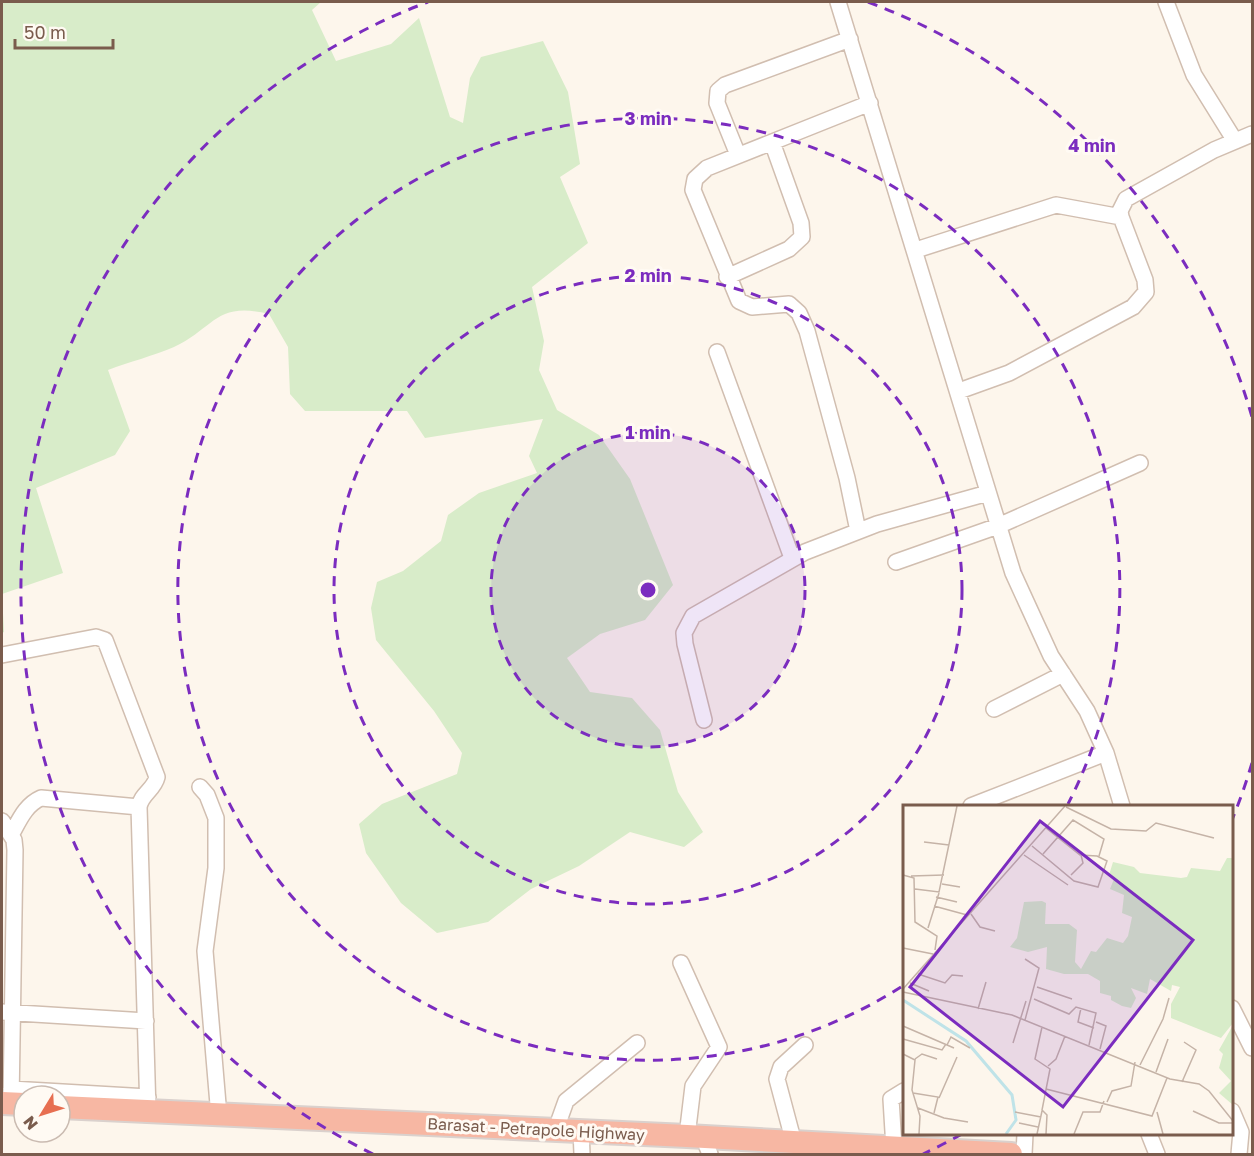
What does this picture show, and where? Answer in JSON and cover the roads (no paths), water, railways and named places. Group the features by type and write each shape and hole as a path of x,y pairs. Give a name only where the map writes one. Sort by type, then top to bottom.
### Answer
{"highway":[{"name":"Barasat - Petrapole Highway","path":"72,1107 148,1105 219,1116 581,1130 700,1142 794,1143 1011,1155"}],"street":[{"path":"838,2 916,250 1013,573 1052,656 1087,711 1107,753 1121,805"},
{"path":"1166,2 1194,75 1235,141"},
{"path":"738,155 717,103 718,91 725,85 850,39"},
{"path":"858,531 825,390 799,313 789,304 744,305 735,296 693,190 695,179 700,172 870,103"},
{"path":"959,391 1009,373 1133,308 1146,291 1146,280 1121,217 1120,211 1126,199 1194,160 1252,134"},
{"path":"727,277 789,249 802,237 801,223 772,142"},
{"path":"916,250 1056,205 1121,217"},
{"path":"717,352 792,558"},
{"path":"896,562 998,526 1140,463"},
{"path":"704,720 685,644 687,624 693,616 792,558 858,531 924,509 988,493"},
{"path":"2,655 96,638 105,640 110,645 157,777 142,797 139,807 148,1105 72,1102"},
{"path":"994,709 1063,674"},
{"path":"976,805 1107,753"},
{"path":"200,787 207,795 216,818 216,868 205,951 219,1116"},
{"path":"11,835 23,813 33,801 41,798 139,807"},
{"path":"2,821 11,835 15,850 7,1013 12,1100"},
{"path":"681,963 718,1047 693,1086 700,1142"},
{"path":"1233,1010 1252,1048"},
{"path":"7,1013 146,1021"},
{"path":"556,1130 566,1101 637,1043"},
{"path":"794,1143 777,1079 781,1067 804,1045"},
{"path":"894,1148 891,1099 903,1092"},
{"path":"1233,1113 1241,1132 1239,1155"},
{"path":"581,1130 582,1155"},
{"path":"1024,1135 1024,1155"},
{"path":"1149,1135 1156,1155"}]}
